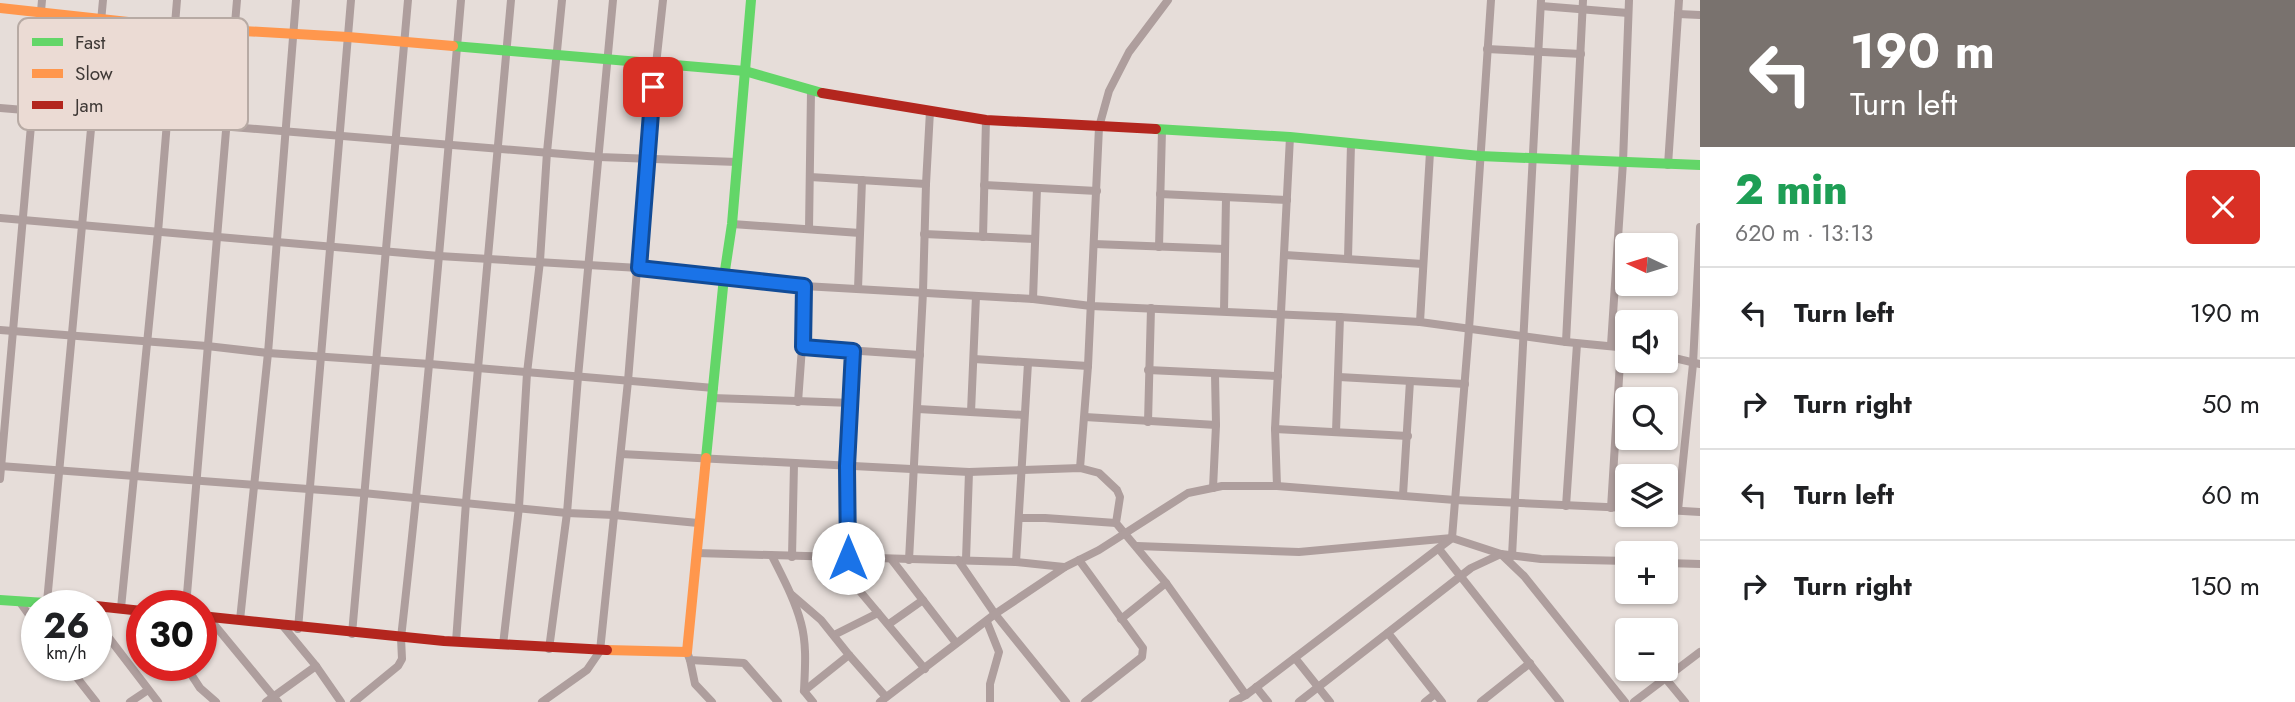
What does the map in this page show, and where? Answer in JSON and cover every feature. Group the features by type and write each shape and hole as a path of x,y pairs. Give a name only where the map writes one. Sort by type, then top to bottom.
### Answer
{"street":[{"path":"40,18 42,0"},
{"path":"0,8 102,18 103,0"},
{"path":"175,18 177,0"},
{"path":"235,18 237,0"},
{"path":"240,620 268,353 296,0"},
{"path":"298,629 351,0"},
{"path":"352,634 408,0"},
{"path":"354,702 401,663 401,638 451,145 461,0"},
{"path":"456,642 511,0"},
{"path":"503,645 519,507 527,373 540,261 547,152 562,0"},
{"path":"549,649 567,513 613,0"},
{"path":"542,702 587,670 600,651 663,0"},
{"path":"712,702 695,684 688,656 698,523 732,224 751,0"},
{"path":"1080,468 1086,417 1099,127 1109,91 1129,52 1168,0"},
{"path":"1233,702 1246,695 1452,538 1491,0"},
{"path":"1621,310 1629,0"},
{"path":"1668,164 1678,0"},
{"path":"1512,556 1521,337 1541,3 1583,4 1628,13"},
{"path":"1566,342 1583,4"},
{"path":"1678,14 1700,15"},
{"path":"248,31 348,37 744,71 811,91 986,120 1290,137 1480,156 1700,165"},
{"path":"1487,49 1581,54"},
{"path":"809,229 811,91"},
{"path":"0,108 18,110"},
{"path":"909,560 930,111"},
{"path":"983,237 986,120"},
{"path":"248,129 599,157 737,162"},
{"path":"0,479 30,130"},
{"path":"48,590 91,130"},
{"path":"121,608 167,130"},
{"path":"187,590 225,130"},
{"path":"1159,247 1162,130"},
{"path":"1277,486 1275,429 1290,137"},
{"path":"1348,258 1351,144"},
{"path":"1420,322 1430,152"},
{"path":"810,177 926,184"},
{"path":"858,289 862,180"},
{"path":"984,184 1097,191"},
{"path":"1033,299 1037,188"},
{"path":"1160,194 1287,200"},
{"path":"1224,311 1226,198"},
{"path":"0,218 439,256 639,268 804,286 1033,299 1091,306 1420,322 1577,344 1615,346"},
{"path":"732,224 860,233"},
{"path":"1700,228 1697,364 1678,510 1700,512"},
{"path":"924,234 1035,239"},
{"path":"1094,244 1224,249"},
{"path":"1285,255 1423,264"},
{"path":"798,402 803,347 804,286"},
{"path":"971,412 976,296"},
{"path":"1147,422 1151,308"},
{"path":"1335,432 1340,317"},
{"path":"0,330 628,381 798,402 852,403"},
{"path":"1566,506 1577,344"},
{"path":"803,347 920,355"},
{"path":"853,351 847,466 848,558 853,583 925,669"},
{"path":"974,359 1088,366"},
{"path":"1678,359 1697,364"},
{"path":"1016,562 1028,363"},
{"path":"1148,370 1278,376"},
{"path":"1611,508 1618,373"},
{"path":"1213,488 1215,374"},
{"path":"1339,377 1465,384"},
{"path":"1403,495 1410,381"},
{"path":"918,409 1024,415"},
{"path":"1086,417 1216,425"},
{"path":"1275,429 1408,436"},
{"path":"621,454 970,472 1080,468 1099,474 1117,490 1120,497 1116,523"},
{"path":"792,556 794,464"},
{"path":"1,466 416,497 698,523"},
{"path":"970,472 962,560 995,614 1066,702"},
{"path":"790,593 821,620 883,700 995,614 1065,567 1116,540 1182,496 1213,488 1277,486 1455,500 1615,508"},
{"path":"1020,518 1116,523 1166,583 1246,695"},
{"path":"1137,546 1299,552 1452,538 1512,556 1615,561"},
{"path":"1439,549 1560,702"},
{"path":"696,553 1016,562 1065,567"},
{"path":"1299,702 1471,568 1501,554"},
{"path":"1501,554 1524,576 1625,702"},
{"path":"772,556 802,624 806,655 804,691 813,702"},
{"path":"892,560 956,643"},
{"path":"1079,560 1143,648 1142,657 1084,702"},
{"path":"1678,563 1700,564"},
{"path":"1121,619 1166,583"},
{"path":"0,600 19,601 21,604"},
{"path":"889,624 923,600"},
{"path":"112,607 126,609"},
{"path":"834,635 878,613"},
{"path":"217,618 352,634 688,656 744,663 778,702"},
{"path":"987,622 999,652 990,684 990,702"},
{"path":"283,626 341,702"},
{"path":"217,632 276,699"},
{"path":"1388,633 1442,702"},
{"path":"112,642 158,702"},
{"path":"1678,669 1700,652"},
{"path":"804,691 849,655"},
{"path":"1295,657 1330,702"},
{"path":"1481,702 1530,663"},
{"path":"266,702 276,699 316,666"},
{"path":"80,681 96,702"},
{"path":"195,681 216,702"},
{"path":"1634,702 1663,681"},
{"path":"1668,681 1685,702"},
{"path":"1256,687 1268,702"},
{"path":"130,702 148,690"},
{"path":"1425,702 1435,694"}],"traffic: fast":[{"path":"706,458 732,224 751,0"},
{"path":"453,46 745,71 822,93"},
{"path":"1156,129 1290,137 1480,156 1700,165"},
{"path":"0,600 21,601"}],"traffic: slow":[{"path":"0,8 92,18"},
{"path":"248,31 453,46"},
{"path":"607,650 687,652 706,458"}],"traffic: jam":[{"path":"822,93 986,120 1156,129"},
{"path":"112,608 126,609"},
{"path":"217,618 444,641 607,650"}],"route":[{"path":"653,87 639,268 804,286 803,347 853,351 847,466 848,558"}]}
